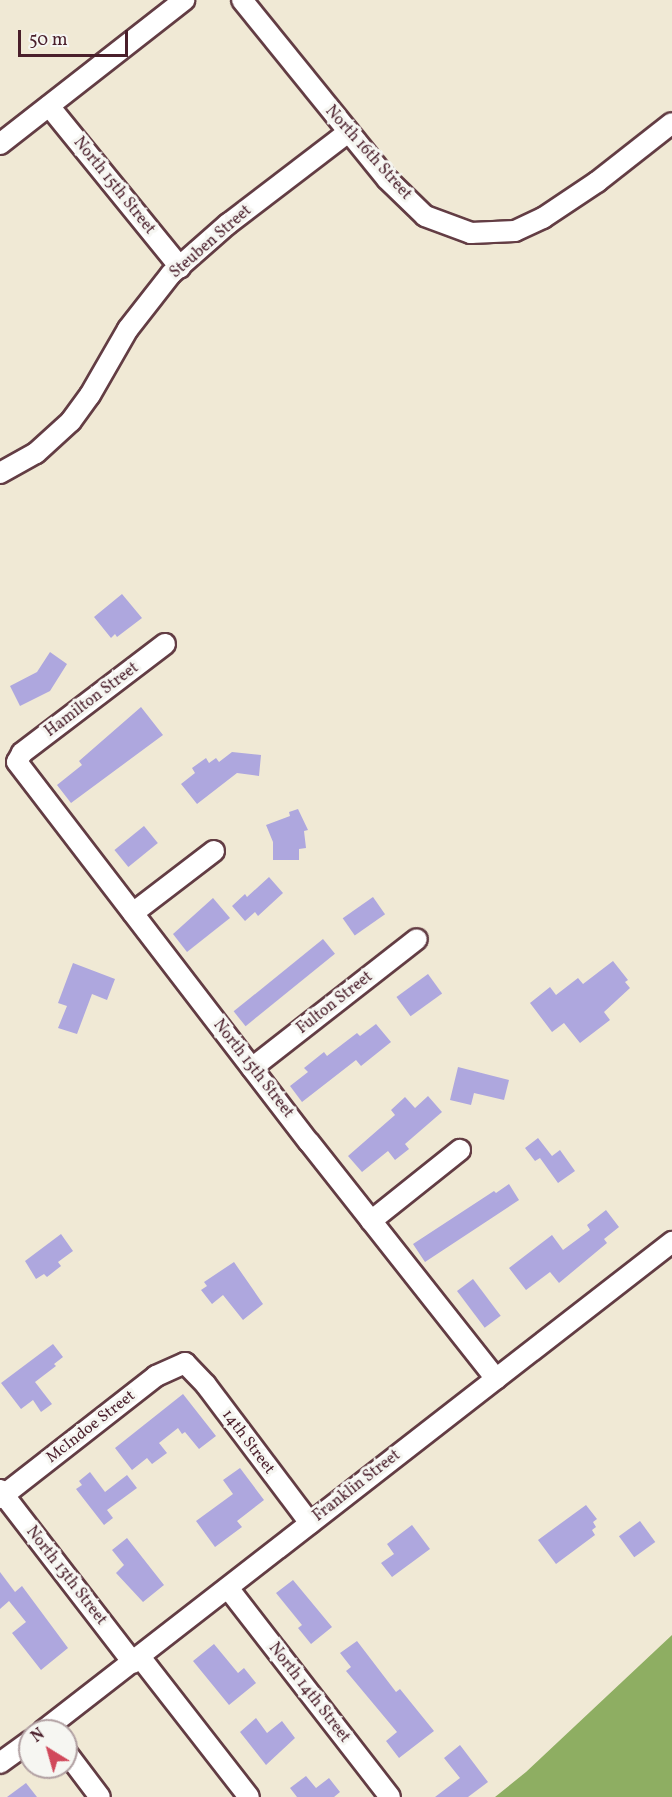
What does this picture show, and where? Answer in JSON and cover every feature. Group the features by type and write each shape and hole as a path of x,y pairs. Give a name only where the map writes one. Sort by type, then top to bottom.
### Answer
{"street":[{"path":"0,144 184,0"},
{"name":"North 16th Street","path":"242,0 347,133 387,179 425,216 471,233 514,231 533,223 597,182 672,123"},
{"name":"North 15th Street","path":"49,106 180,267"},
{"name":"Steuben Street","path":"0,473 36,453 71,421 90,395 128,329 180,267 228,224 347,133"},
{"name":"Hamilton Street","path":"20,757 165,644"},
{"name":"North 15th Street","path":"20,757 17,762 23,771 496,1379"},
{"path":"133,914 214,851"},
{"name":"Fulton Street","path":"252,1068 417,939"},
{"path":"371,1221 460,1150"},
{"name":"Franklin Street","path":"61,1719 310,1522 672,1242"},
{"name":"McIndoe Street","path":"1,1494 156,1376 185,1363"},
{"name":"14th Street","path":"185,1363 206,1385 310,1522"},
{"name":"North 13th Street","path":"1,1494 249,1797"},
{"name":"North 14th Street","path":"228,1588 390,1797"},
{"path":"0,1763 18,1750"},
{"path":"78,1768 100,1797"}],"green space":[{"path":"672,1635 672,1797 495,1797 526,1772"}],"building":[{"path":"122,594 142,618 117,637 115,634 111,638 94,617"},
{"path":"50,652 67,664 50,691 20,706 10,686 37,672"},
{"path":"141,707 163,735 71,803 57,785 82,765 79,761"},
{"path":"232,752 261,755 259,776 237,773 197,804 181,784 195,773 192,768 206,758 209,763 216,758 219,762"},
{"path":"298,809 308,830 304,831 306,848 299,849 299,860 273,860 273,842 266,825 290,816 289,812"},
{"path":"144,826 158,843 128,867 114,850"},
{"path":"269,877 283,893 258,916 255,912 245,921 232,906 245,894 247,897"},
{"path":"373,897 385,914 355,935 343,918"},
{"path":"213,898 230,918 187,952 173,934"},
{"path":"323,939 335,954 246,1026 234,1011"},
{"path":"613,961 628,980 625,982 630,988 604,1012 610,1020 580,1043 564,1023 552,1032 530,1003 550,987 556,995 578,978 583,984"},
{"path":"73,963 115,979 107,1000 92,994 77,1034 58,1028 67,1006 58,1003"},
{"path":"428,974 442,993 411,1016 396,997"},
{"path":"376,1024 391,1042 361,1066 356,1060 302,1102 290,1086 308,1072 304,1068 324,1052 327,1056 357,1033 360,1036"},
{"path":"458,1067 509,1080 504,1100 474,1093 471,1105 450,1100"},
{"path":"428,1096 442,1112 405,1144 409,1149 395,1160 388,1151 362,1172 348,1156 395,1115 391,1110 405,1097 415,1108"},
{"path":"538,1138 552,1156 560,1150 575,1171 558,1183 540,1158 535,1161 525,1148"},
{"path":"509,1184 519,1200 425,1262 413,1244 494,1191 496,1193"},
{"path":"606,1210 619,1227 604,1239 607,1243 559,1283 550,1272 526,1290 509,1268 552,1235 563,1250 590,1230 587,1225"},
{"path":"61,1234 73,1251 58,1262 61,1266 47,1277 44,1274 36,1279 25,1261"},
{"path":"234,1262 263,1304 243,1320 223,1295 212,1304 201,1290 207,1286 204,1282"},
{"path":"473,1279 501,1316 485,1328 457,1291"},
{"path":"53,1344 63,1357 54,1364 56,1366 35,1382 52,1404 41,1412 33,1400 21,1409 1,1383"},
{"path":"183,1394 216,1436 199,1449 185,1432 182,1434 178,1428 159,1443 167,1453 152,1464 147,1458 132,1470 115,1448"},
{"path":"240,1468 264,1500 237,1521 242,1527 215,1547 196,1521 233,1494 223,1480"},
{"path":"90,1472 105,1492 127,1475 137,1488 107,1510 113,1518 104,1525 76,1489 82,1485 79,1481"},
{"path":"586,1505 597,1519 593,1522 596,1527 592,1530 595,1535 556,1564 538,1540"},
{"path":"640,1521 655,1542 634,1557 619,1536"},
{"path":"412,1525 430,1549 392,1577 381,1563 394,1554 387,1544"},
{"path":"127,1538 164,1585 143,1602 116,1573 124,1565 112,1550"},
{"path":"0,1572 15,1592 22,1586 68,1648 41,1670 12,1633 26,1622 9,1601 0,1609"},
{"path":"293,1580 332,1627 311,1644 298,1628 302,1625 276,1593"},
{"path":"357,1641 396,1692 400,1689 434,1731 399,1758 386,1741 397,1732 346,1671 351,1667 340,1653"},
{"path":"214,1644 238,1673 244,1668 256,1683 229,1705 193,1661"},
{"path":"256,1718 267,1733 282,1721 295,1738 266,1765 240,1732"},
{"path":"460,1745 488,1782 468,1797 435,1797 460,1778 444,1758"},
{"path":"306,1776 316,1788 329,1778 340,1792 334,1797 297,1797 290,1788"},
{"path":"26,1783 37,1797 7,1797"}]}
